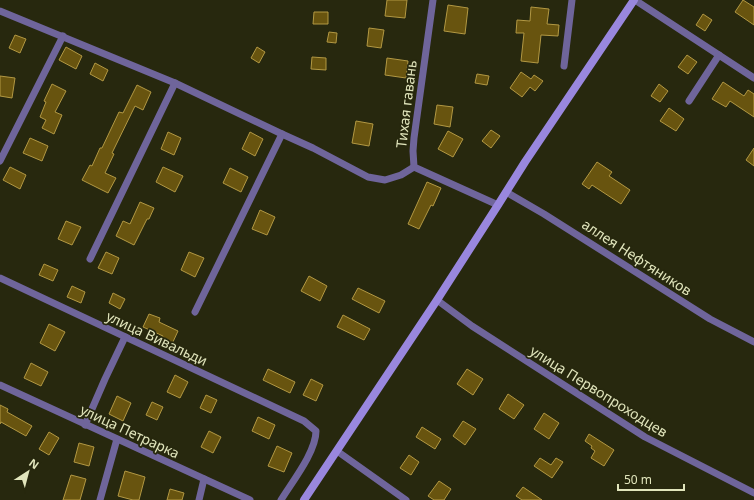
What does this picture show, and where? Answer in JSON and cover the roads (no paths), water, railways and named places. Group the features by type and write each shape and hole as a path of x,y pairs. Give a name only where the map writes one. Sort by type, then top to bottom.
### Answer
{"street":[{"name":"Тихая гавань","path":"433,0 414,138 414,167 498,205"},
{"path":"564,66 572,0"},
{"path":"304,500 437,300 529,156 634,0 754,78"},
{"path":"0,11 175,83 313,148 368,177 385,180 401,175 414,167"},
{"path":"0,161 63,36"},
{"path":"688,101 719,55"},
{"path":"90,259 175,83"},
{"path":"194,312 282,134"},
{"name":"аллея Нефтяников","path":"506,192 544,214 710,319 754,342"},
{"name":"улица Вивальди","path":"0,278 304,421 316,431 316,439 303,465 280,500"},
{"name":"улица Первопроходцев","path":"437,300 472,326 645,436 754,493"},
{"path":"85,425 125,337"},
{"name":"улица Петрарка","path":"0,385 250,500"},
{"path":"100,500 117,439"},
{"path":"337,451 406,500"},
{"path":"199,500 204,479"}]}
